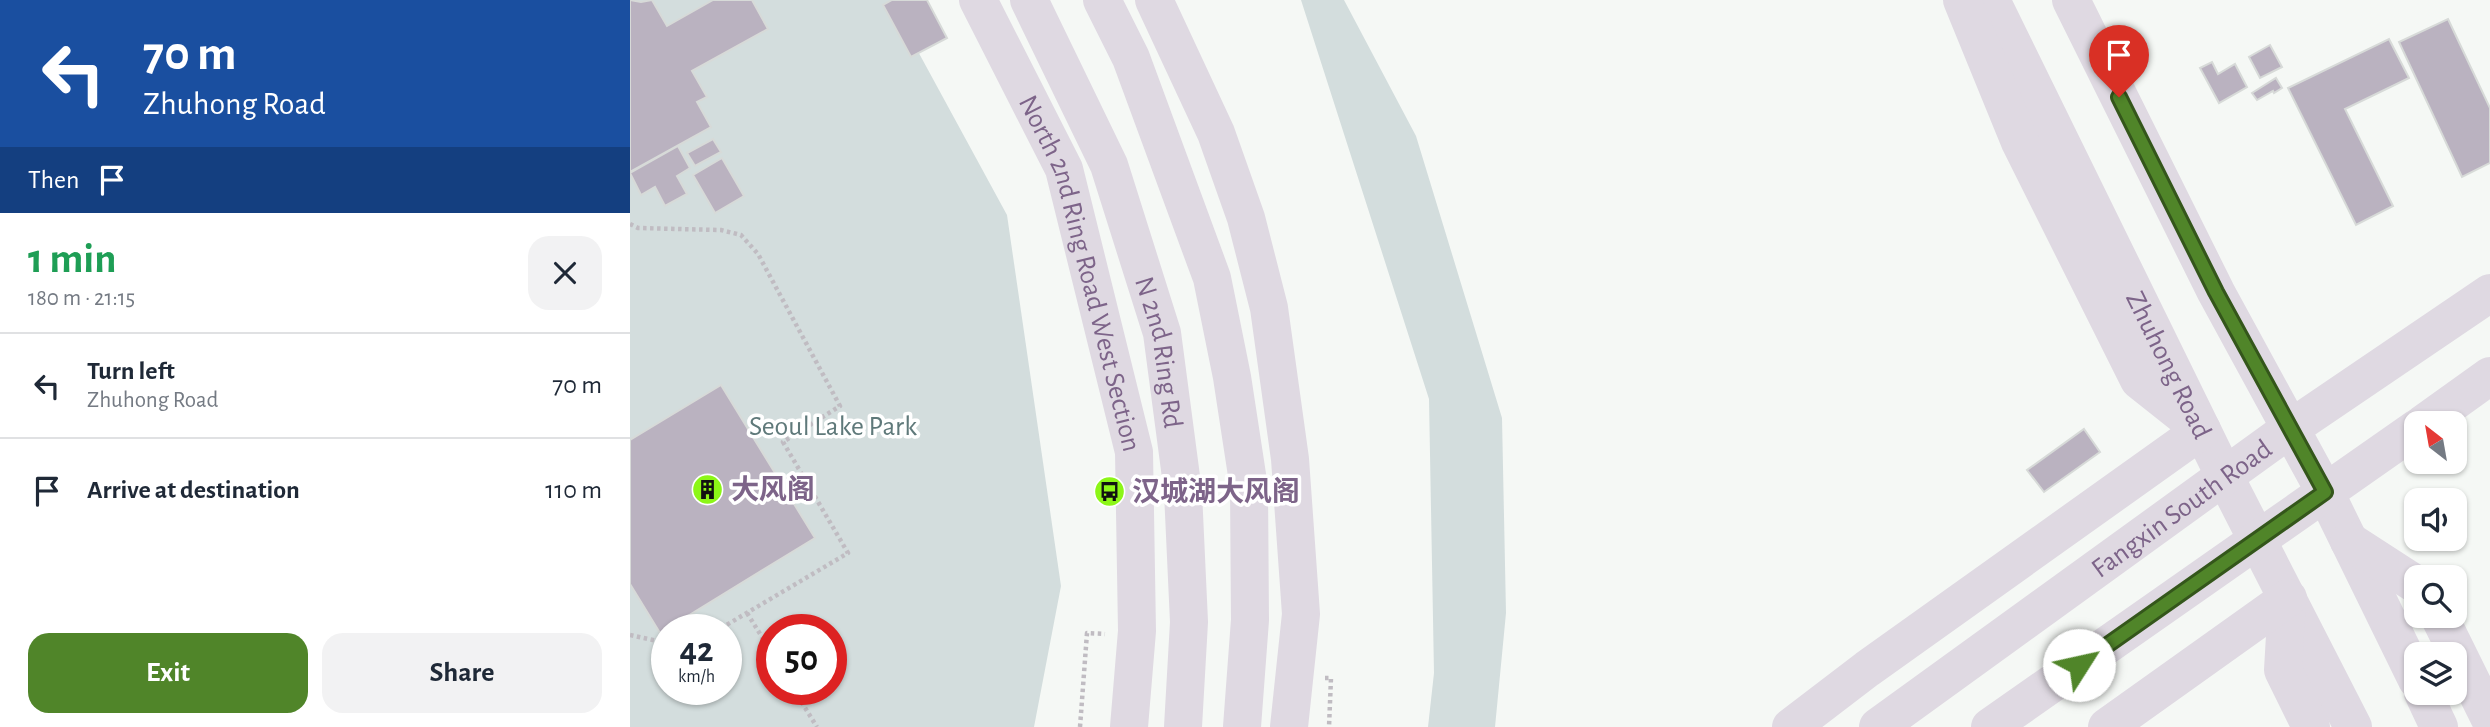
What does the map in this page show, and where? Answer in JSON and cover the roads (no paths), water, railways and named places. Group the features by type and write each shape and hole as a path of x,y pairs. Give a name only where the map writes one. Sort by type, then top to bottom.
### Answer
{"main road":[{"name":"North 2nd Ring Road West Section","path":"978,0 1064,169 1134,452 1137,636 1129,727"},
{"name":"N 2nd Ring Rd","path":"1029,0 1109,164 1162,333 1183,492 1189,622 1182,727"},
{"path":"1102,0 1131,58 1212,278 1232,377 1249,488 1250,620 1242,727"},
{"path":"1154,0 1216,133 1247,218 1269,308 1290,459 1301,614 1289,727"},
{"path":"1791,727 2202,430 2139,380 2020,142 1962,0"},
{"name":"Zhuhong Road","path":"1991,0 2225,477 2353,727"},
{"path":"2071,0 2216,292 2325,492 2404,653"},
{"name":"Fangxin South Road","path":"1878,727 2291,428 2490,293"},
{"path":"2441,411 2490,376"},
{"path":"1990,727 2404,437"},
{"path":"2349,541 2404,577"},
{"path":"2107,727 2288,598"},
{"path":"2288,598 2283,670 2311,727"},
{"path":"2446,628 2490,719"},
{"path":"2429,705 2439,727"}],"place":[{"name":"大风阁","path":"708,489"},
{"name":"汉城湖大风阁","path":"1109,491"}],"park label":[{"name":"Seoul Lake Park","path":"833,425"}]}
